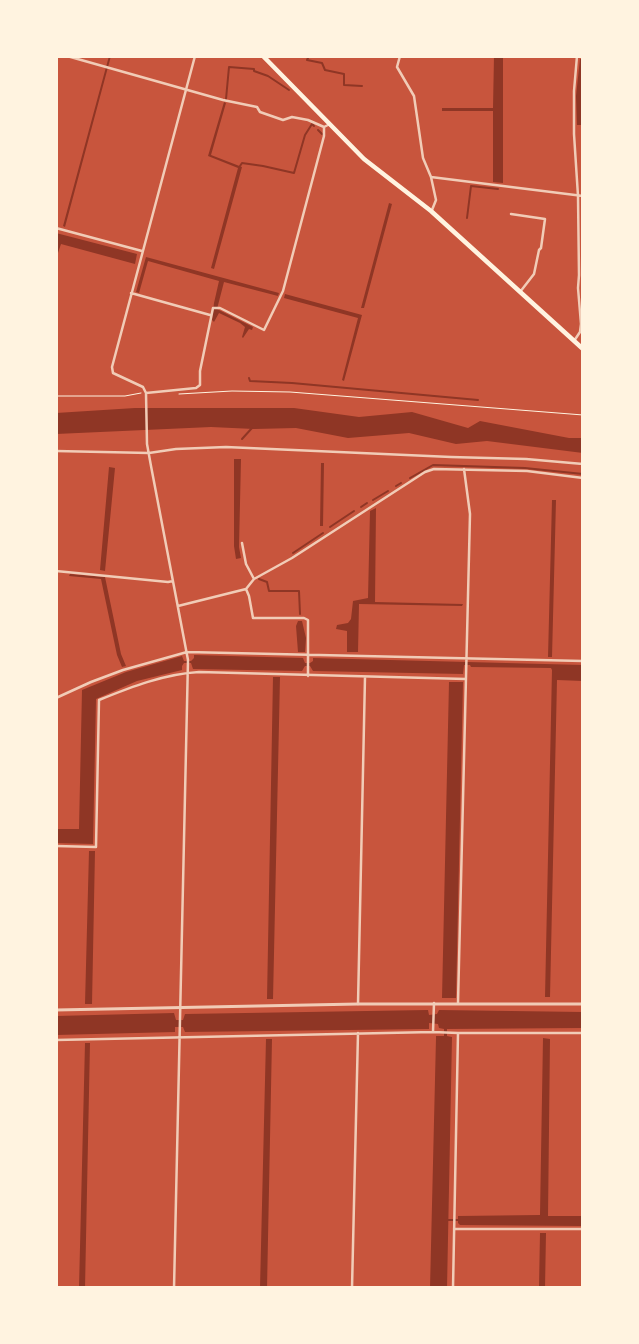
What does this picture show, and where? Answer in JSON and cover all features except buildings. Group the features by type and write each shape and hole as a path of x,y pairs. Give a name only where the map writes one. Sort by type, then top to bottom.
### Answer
{"main road":[{"path":"262,56 376,169 431,211 583,349"}],"street":[{"path":"67,56 187,88 224,100 257,107 260,112 283,120 292,117 324,127 330,124"},
{"path":"174,1288 188,660 147,444 146,392 143,387 113,373 112,366 195,56"},
{"path":"400,56 397,67 414,96 423,158 431,178 436,200 431,211"},
{"path":"574,341 580,332 581,324 578,288 578,196 574,134 574,90 577,56"},
{"path":"146,392 196,388 200,386 200,371 210,315 216,307 264,330 283,291 324,136 324,127"},
{"path":"431,178 583,196"},
{"path":"511,214 545,220 541,248 534,274 520,292"},
{"path":"56,228 142,251"},
{"path":"131,293 210,315"},
{"path":"56,451 149,453 176,449 226,447 443,457 526,458 583,464"},
{"path":"178,606 246,589 254,579 292,558 425,472 434,469 527,471 583,478"},
{"path":"458,1003 470,514 464,469"},
{"path":"242,543 246,564 254,579"},
{"path":"56,570 173,581"},
{"path":"246,589 253,618 304,618 308,620 308,676"},
{"path":"56,698 123,670 187,652 308,654 466,662 583,661"},
{"path":"56,846 96,847 99,700 136,685 188,672 365,678 466,679"},
{"path":"358,1004 365,678"},
{"path":"56,1010 434,1003 583,1004"},
{"path":"433,1032 434,1003"},
{"path":"56,1040 433,1032 458,1034 583,1033"},
{"path":"352,1288 358,1033"},
{"path":"453,1288 458,1034"},
{"path":"454,1229 583,1229"}],"path":[{"path":"172,395 232,391 290,392 583,415"},
{"path":"56,396 125,396 146,392"}],"shaded area":[{"path":"109,56 111,56 65,227 63,226"},
{"path":"494,56 503,56 503,183 493,182 493,111 442,111 442,108 493,108"},
{"path":"580,59 583,59 583,123 582,125 577,125 576,96"},
{"path":"224,102 226,103 211,155 242,167 214,269 211,268 238,168 208,156"},
{"path":"389,203 392,204 364,308 361,308"},
{"path":"56,233 137,254 135,264 61,244 56,259 58,244 56,243"},
{"path":"146,257 279,293 278,296 224,282 217,309 253,327 252,330 249,329 243,338 245,327 240,323 219,313 214,322 212,320 219,281 148,261 139,293 136,292"},
{"path":"285,294 362,315 344,381 342,380 358,318 284,298"},
{"path":"135,408 294,408 359,417 412,412 468,428 480,421 569,438 583,438 583,453 487,441 456,444 409,433 348,438 296,428 211,427 56,434 56,413"},
{"path":"234,459 241,459 239,547 241,558 236,559 234,546"},
{"path":"321,463 324,463 323,526 320,526"},
{"path":"109,467 115,468 105,571 100,570"},
{"path":"552,500 556,500 552,657 548,657"},
{"path":"376,508 375,602 463,604 462,606 359,604 358,652 347,652 347,631 336,629 337,625 348,623 351,619 353,601 368,598 370,511"},
{"path":"70,574 105,577 121,654 126,666 122,667 117,655 101,579 69,576"},
{"path":"298,621 302,621 306,638 305,652 298,652 296,626"},
{"path":"194,655 303,658 305,663 310,663 313,661 313,658 583,665 583,681 557,680 550,997 545,997 551,668 471,667 470,665 464,665 463,674 313,671 310,666 305,666 302,671 193,669 191,663 184,663 182,670 137,681 96,699 93,844 56,843 56,829 79,829 82,690 126,672 182,656 184,661 191,661"},
{"path":"273,677 280,677 273,999 267,999"},
{"path":"449,682 463,682 456,998 442,998"},
{"path":"89,851 95,851 92,1004 85,1004"},
{"path":"428,1010 429,1015 437,1014 439,1010 583,1012 583,1028 447,1029 447,1036 452,1037 447,1288 430,1288 436,1036 444,1036 444,1029 439,1028 438,1024 429,1023 429,1029 185,1032 183,1027 175,1027 175,1032 56,1035 56,1016 174,1013 176,1020 183,1020 185,1014"},
{"path":"543,1038 550,1039 548,1216 583,1216 583,1226 460,1225 458,1223 458,1216 540,1215"},
{"path":"266,1039 272,1039 267,1288 260,1288"},
{"path":"85,1043 90,1043 85,1288 79,1288"},
{"path":"540,1233 546,1233 545,1288 539,1288"}],"waterway":[{"path":"309,56 307,60 322,63 325,70 344,74 344,85 362,86"},
{"path":"226,99 229,67 254,69 254,71 268,76 289,90"},
{"path":"240,166 242,163 294,173 305,135 312,124 314,126"},
{"path":"318,130 322,134"},
{"path":"467,218 471,186 498,189"},
{"path":"249,378 250,381 478,400"},
{"path":"242,439 252,428"},
{"path":"410,478 433,465 525,468 583,474"},
{"path":"396,486 401,483"},
{"path":"373,500 388,491"},
{"path":"361,507 367,503"},
{"path":"330,527 354,511"},
{"path":"293,553 323,533"},
{"path":"259,579 267,582 269,591 299,591 300,614"},
{"path":"448,1220 458,1220"}]}
